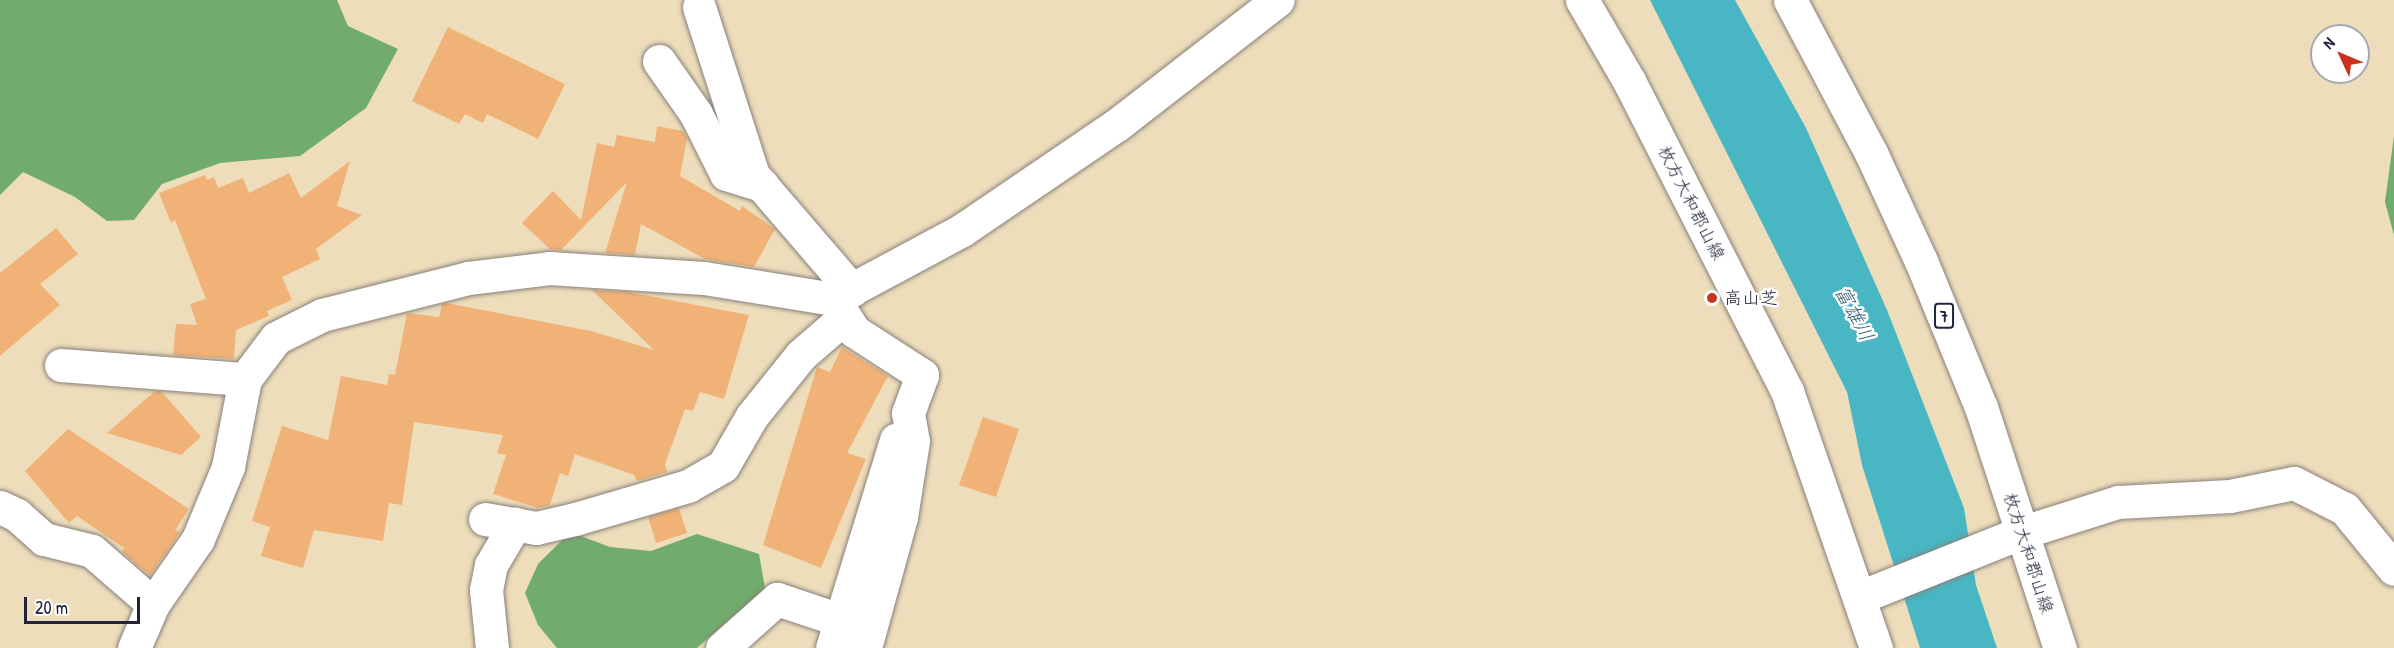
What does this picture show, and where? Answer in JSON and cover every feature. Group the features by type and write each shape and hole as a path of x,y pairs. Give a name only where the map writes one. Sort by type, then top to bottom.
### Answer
{"street":[{"path":"492,648 486,590 500,521 536,528 575,519 688,486 723,466 753,416 844,302 972,224 1118,124 1278,0"},
{"name":"枚方大和郡山線","path":"1582,0 1629,81 1787,391 1876,648"},
{"name":"枚方大和郡山線","path":"1790,0 1871,153 1921,261 1981,406 2020,533 2060,648"},
{"path":"699,7 753,175 844,302 854,331 922,375 896,439 836,634 777,599 722,648"},
{"path":"658,61 696,114 726,174 762,185"},
{"path":"134,648 153,604 198,539 224,477 245,379 276,338 322,315 468,278 549,268 704,278 844,302"},
{"path":"61,365 245,379"},
{"path":"865,648 901,517 913,441 908,413"},
{"path":"1860,597 2020,533 2118,502 2229,496 2294,483 2345,509 2394,568"},
{"path":"0,507 17,515 44,539 92,552 153,604"}],"green space":[{"path":"0,0 337,0 348,26 398,49 366,108 300,156 220,163 162,184 134,220 107,221 75,197 23,172 0,195"},
{"path":"2394,136 2394,235 2385,202"},
{"path":"570,532 610,547 651,551 697,534 759,554 765,588 697,648 557,648 538,625 525,593 538,564"}],"water":[{"name":"富雄川","path":"1650,0 1735,0 1806,128 1887,310 1964,508 1976,585 1997,648 1920,648 1862,465 1847,392"}],"building":[{"path":"448,27 565,84 538,139 487,114 483,123 465,114 459,124 412,101"},
{"path":"657,126 683,131 687,138 680,176 740,211 742,206 775,229 754,267 705,259 641,224 635,255 605,253 627,182 561,250 550,249 522,223 553,191 581,220 597,143 614,147 617,135 655,142"},
{"path":"350,161 337,206 362,215 316,249 320,259 282,277 292,300 267,311 269,316 236,330 234,359 173,355 176,324 197,325 190,304 206,299 175,220 171,223 159,193 205,175 207,180 214,177 218,188 243,178 249,193 289,173 301,198"},
{"path":"56,228 78,254 40,284 60,305 0,356 0,273"},
{"path":"592,290 628,292 749,315 724,399 700,392 693,411 685,409 665,464 667,472 637,481 634,475 575,454 568,476 560,473 550,505 538,508 493,494 506,455 497,453 503,435 414,422 402,505 389,503 383,541 314,530 303,568 261,556 270,527 252,521 282,426 328,440 341,376 387,385 389,374 395,375 407,313 439,317 442,304 446,303 591,331 654,350"},
{"path":"842,347 888,376 847,453 866,459 821,568 763,545 817,367 830,372"},
{"path":"155,391 161,391 201,437 181,455 107,433"},
{"path":"983,417 1019,429 996,497 959,485"},
{"path":"68,429 189,509 175,530 180,532 150,576 122,552 124,548 77,516 69,523 25,471"},
{"path":"679,508 687,533 656,543 648,517"}],"place":[{"name":"高山芝","path":"1712,298"}]}
